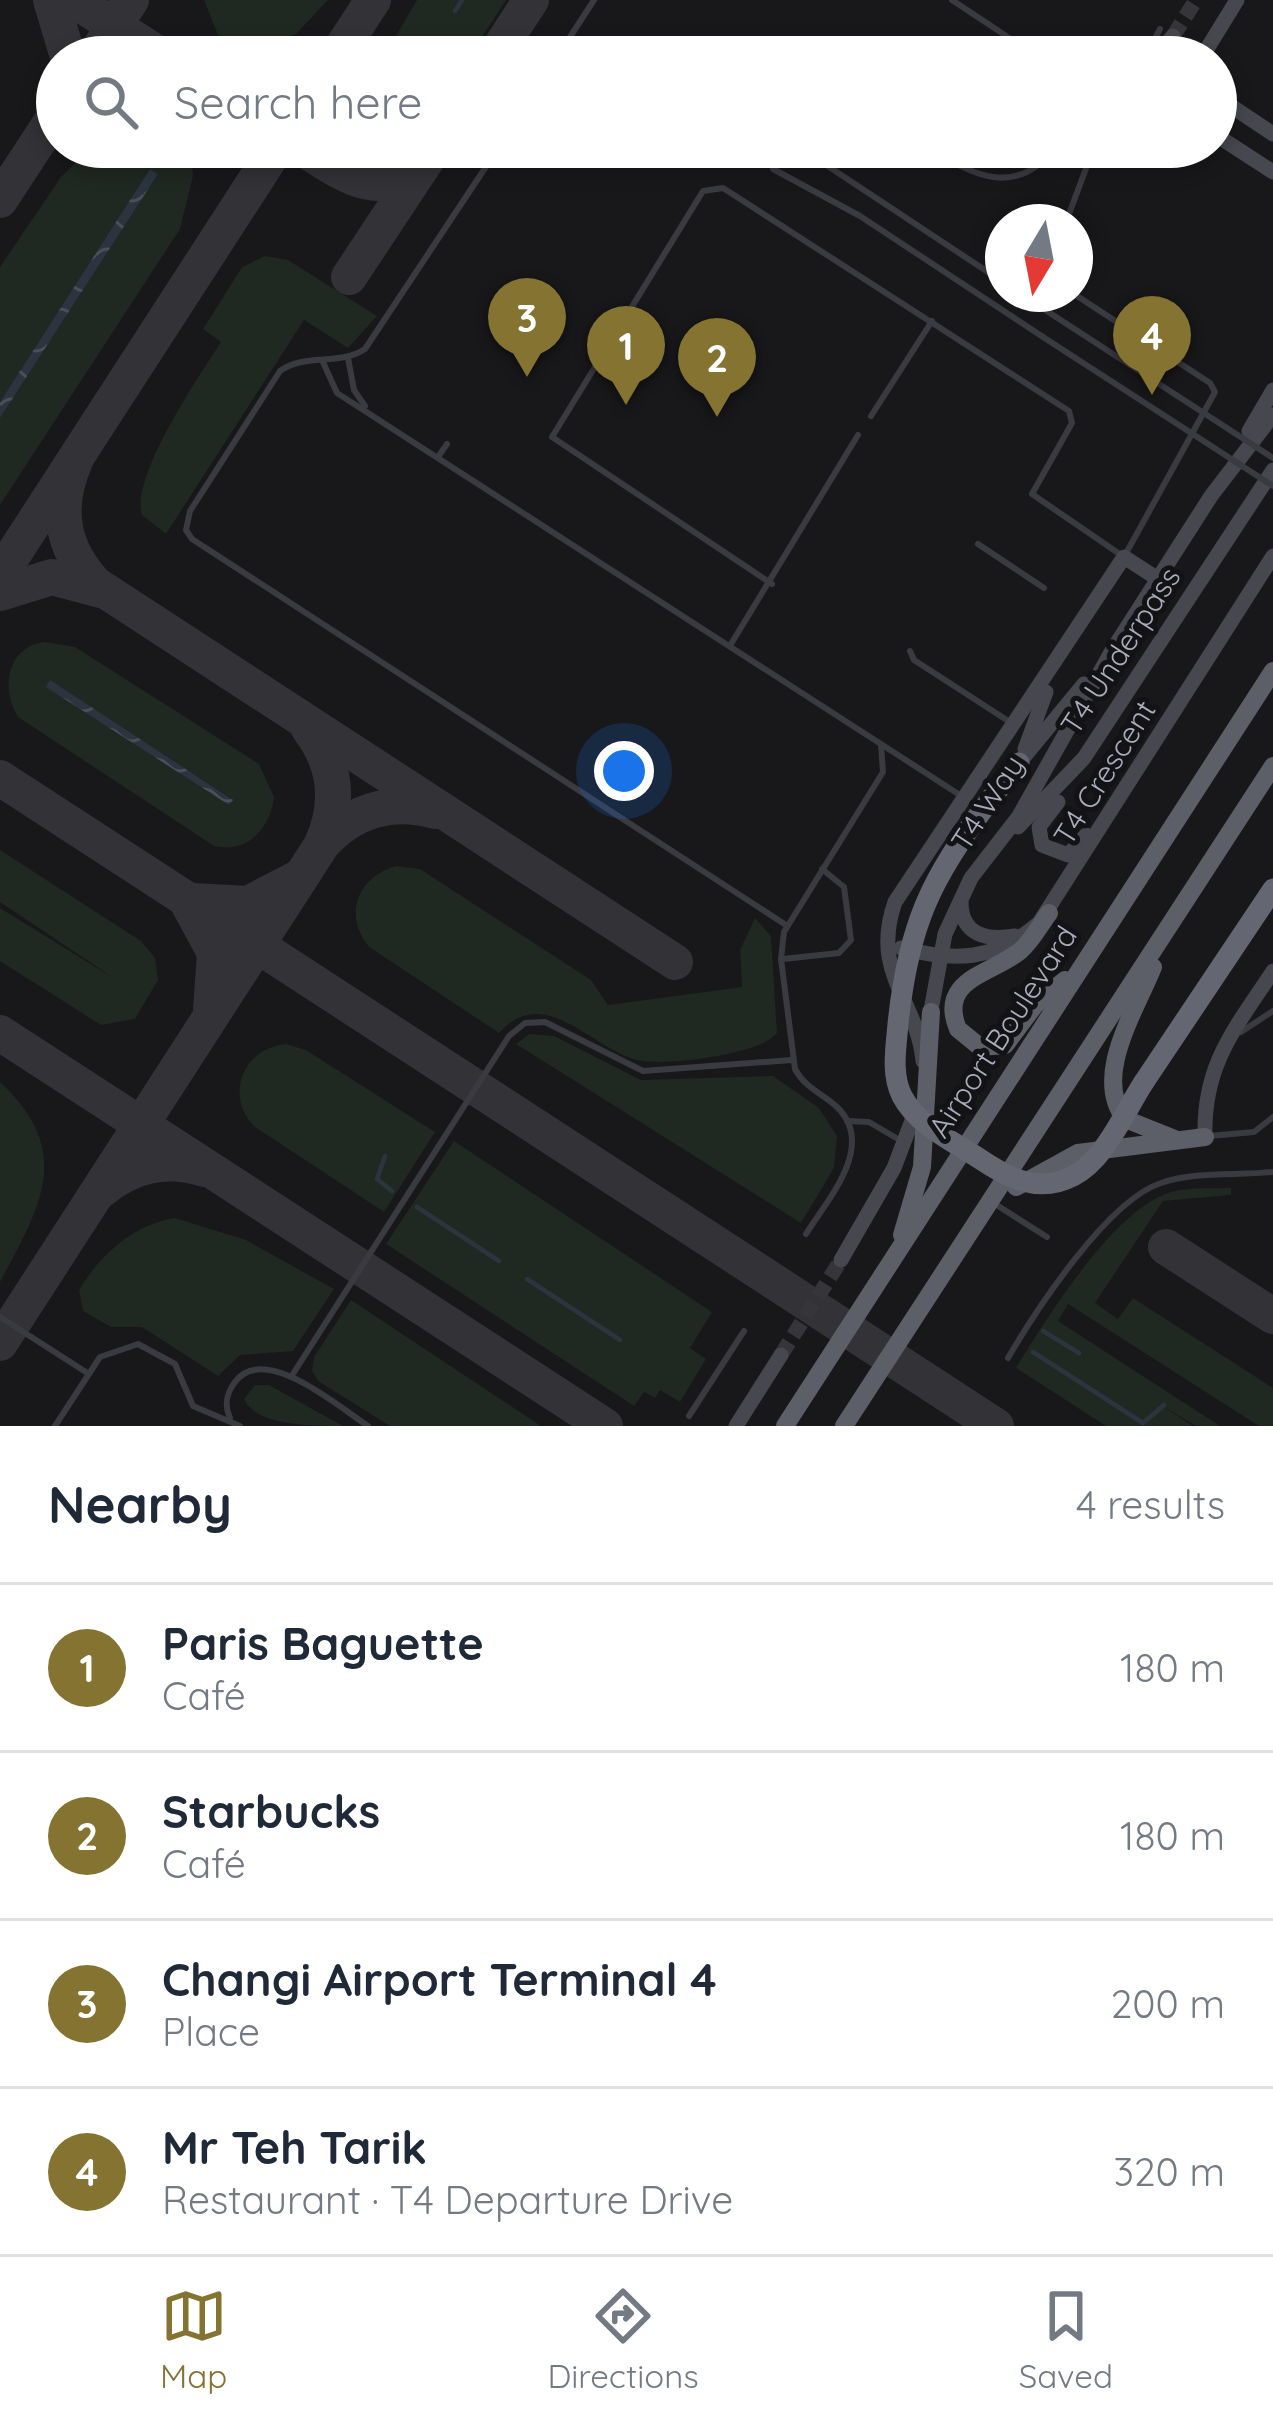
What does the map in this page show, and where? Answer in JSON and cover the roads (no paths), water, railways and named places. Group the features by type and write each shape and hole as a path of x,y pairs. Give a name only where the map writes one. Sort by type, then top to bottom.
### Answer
{"highway":[{"name":"Airport Boulevard","path":"785,1426 1273,671"},
{"path":"1019,763 940,869 909,940 895,1057 903,1098 928,1124 1002,1173 1044,1184 1071,1178 1093,1160 1273,889"},
{"path":"844,1426 1273,766"},
{"path":"1049,913 1024,948 963,983 954,1002 958,1029 980,1047 1005,1045 1035,1005 1078,969"},
{"path":"1171,924 1118,1053 1112,1087 1125,1119 1175,1139"},
{"path":"896,1257 922,1167 931,1012"},
{"path":"992,1202 1078,1153 1205,1137"}],"main road":[{"path":"1215,36 1237,0"},
{"path":"1163,36 1166,32"},
{"path":"1237,110 1273,134"},
{"path":"1237,149 1273,172"},
{"path":"1210,496 1273,390"},
{"name":"T4 Way","path":"841,1259 905,1144 923,1068 939,958 964,892 1019,817 1113,650 1210,496 1273,415"},
{"path":"1243,454 1273,426"},
{"name":"T4 Underpass","path":"995,845 1040,809 1084,758 1273,470"},
{"name":"T4 Crescent","path":"939,958 980,956 1030,931 1049,913 1273,556"},
{"path":"923,1068 919,1038 890,971 887,937 904,885 1055,667 1124,557 1158,579"},
{"path":"1019,763 1113,650"},
{"path":"1019,763 1055,667"},
{"path":"1084,758 1039,827 1040,841 1053,854 1077,850 1146,757"},
{"path":"964,892 962,916 974,932 992,939 1030,931"},
{"path":"887,937 898,947 939,958"},
{"path":"1205,1137 1206,1088 1226,1043 1273,971"},
{"path":"736,1426 781,1355"}],"lane":[{"path":"571,36 594,0"},
{"path":"952,0 1006,36"},
{"path":"485,168 373,340 348,358 280,371 186,518 188,535 786,925"},
{"path":"773,168 787,180 860,216 1273,486"},
{"path":"831,168 985,270"},
{"path":"960,168 994,180 1032,168"},
{"path":"1073,204 1086,168"},
{"path":"772,584 556,445 554,428 703,191 712,186 1069,411 1072,423 1032,494 1124,557 1215,392 1210,382 1093,306"},
{"path":"1049,312 1273,458"},
{"path":"871,416 932,321"},
{"path":"348,358 354,390 368,409"},
{"path":"322,360 332,388 963,797"},
{"path":"730,644 772,584 859,435"},
{"path":"438,457 447,444"},
{"path":"978,544 1044,588"},
{"path":"910,651 914,660 1015,725"},
{"path":"875,739 886,754 884,772 786,925 781,959 792,1060 806,1084 847,1121 869,1122 905,1144"},
{"path":"781,959 839,952 851,940 844,887 822,868"},
{"path":"1226,1043 1273,1011"},
{"path":"292,1377 509,1036 525,1023 556,1027 624,1066 643,1071 792,1060"},
{"path":"1205,1137 1254,1132 1273,1118"},
{"path":"806,1234 850,1158 847,1121"},
{"path":"1008,1358 1078,1255 1150,1187 1173,1180 1273,1172"},
{"path":"992,1202 1046,1237"},
{"path":"0,1317 89,1374"},
{"path":"689,1416 744,1331"},
{"path":"55,1426 110,1350 148,1346 176,1364 190,1402 236,1424"},
{"path":"236,1424 226,1401 246,1372 261,1368 292,1377 368,1426"}],"water":[{"path":"150,169 158,174 0,418 0,402"},
{"path":"50,680 233,800 229,805 46,687"}],"waterway":[{"path":"455,11 462,0"},
{"path":"385,1156 377,1179 392,1191"},
{"path":"417,1207 499,1261"},
{"path":"527,1279 620,1340"},
{"path":"1043,1331 1079,1353"},
{"path":"1033,1352 1143,1423 1164,1405"}],"tunnel":[{"path":"1173,36 1196,0"},
{"path":"781,1355 841,1260"}],"place":[{"name":"Changi Airport Terminal 4","path":"527,377"},
{"name":"Mr Teh Tarik","path":"1152,395"},
{"name":"Paris Baguette","path":"626,405"},
{"name":"Starbucks","path":"717,417"}]}
